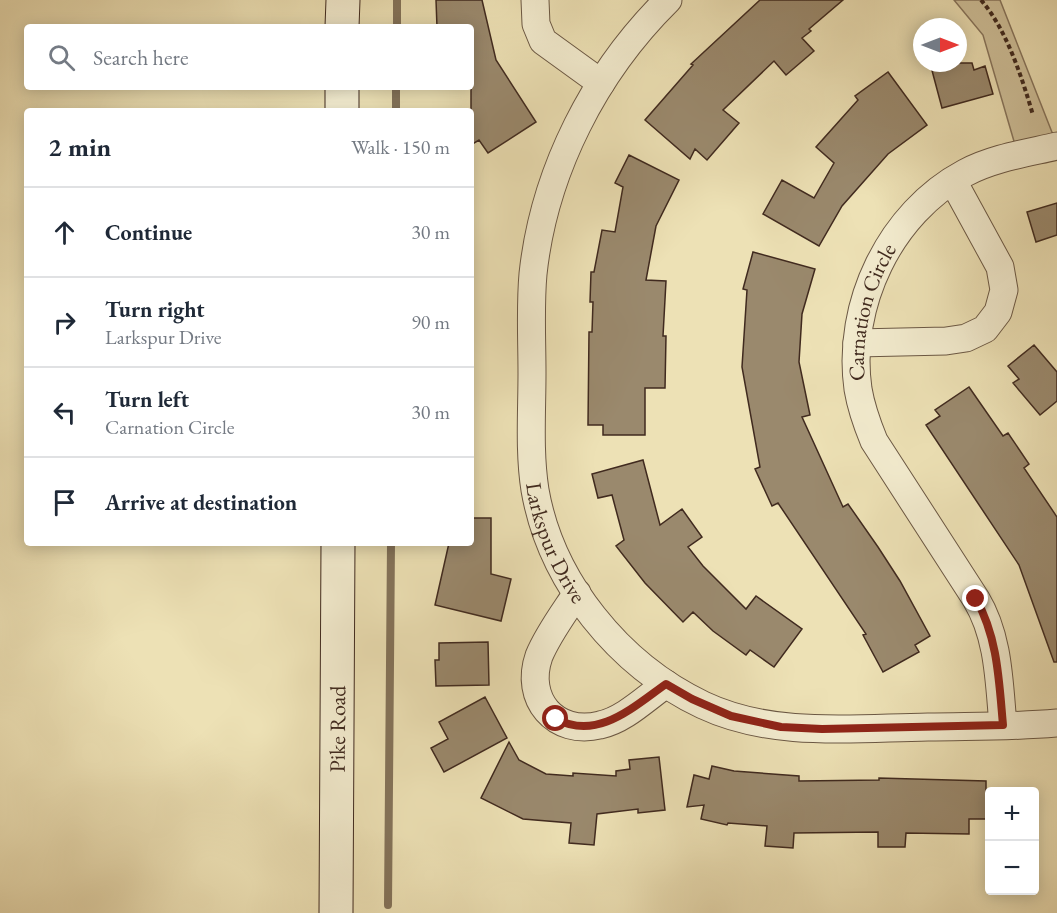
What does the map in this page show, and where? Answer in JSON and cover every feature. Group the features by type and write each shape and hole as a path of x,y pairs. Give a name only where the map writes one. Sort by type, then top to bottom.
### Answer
{"street":[{"path":"342,24 343,0"},
{"path":"535,0 536,24 543,41 601,83"},
{"name":"Larkspur Drive","path":"668,0 646,21 622,51 601,83 572,137 556,175 541,226 532,286 532,445 534,483 551,545 577,593 612,639 666,684 699,703 731,716 781,727 822,729 1057,723"},
{"path":"342,90 342,108"},
{"name":"Carnation Circle","path":"1003,725 995,649 985,617 976,599 874,441 858,390 857,343 860,320 868,291 893,239 917,210 952,181 979,167 1057,146"},
{"path":"857,343 946,341 966,338 985,329 998,312 1004,290 1000,267 952,181"},
{"name":"Pike Road","path":"336,913 338,546"},
{"path":"577,593 544,646 536,667 535,680 539,699 548,713 565,724 584,727 600,725 617,718 666,684"}],"path":[{"path":"981,0 990,10 1000,28 1025,87 1033,115"}],"shaded area":[{"path":"954,0 1000,0 1057,145 1018,155 983,35"}],"building":[{"path":"436,0 482,0 496,60 536,122 488,153 479,140 474,143 474,108 471,108 471,90 474,90 474,24 437,24"},
{"path":"760,0 843,0 809,29 811,31 802,38 814,51 786,75 774,61 723,110 739,123 707,160 695,149 690,159 645,120 693,65 691,64"},
{"path":"967,63 972,63 974,70 985,66 993,94 942,108 932,72 967,72"},
{"path":"888,72 927,125 888,154 842,206 819,246 763,214 782,180 814,198 834,163 816,147 858,100 855,96"},
{"path":"629,155 679,180 656,226 646,280 666,281 663,336 666,336 665,388 645,388 645,435 603,435 603,425 588,425 589,332 592,332 593,302 590,302 591,272 594,272 602,230 615,232 623,187 615,183"},
{"path":"1057,203 1057,235 1036,242 1027,212"},
{"path":"753,252 815,269 802,314 799,362 810,415 802,417 843,507 848,504 878,547 900,581 930,636 915,645 919,652 883,672 863,635 866,634 778,503 772,506 755,469 760,467 742,367 747,290 743,289"},
{"path":"1034,345 1057,372 1057,401 1040,415 1013,383 1019,379 1008,366"},
{"path":"969,387 1003,436 1008,433 1029,464 1024,468 1057,517 1057,662 1054,662 1019,565 926,425 940,416 935,410"},
{"path":"643,460 660,525 682,509 702,537 688,547 703,566 746,609 756,596 802,629 774,667 750,650 746,655 713,631 693,612 683,622 645,583 616,546 624,540 612,495 598,498 592,474"},
{"path":"474,518 491,518 491,574 511,579 501,621 435,605 448,546 474,546"},
{"path":"488,642 489,685 436,686 435,660 439,660 439,643"},
{"path":"485,697 507,738 444,772 431,748 448,739 439,722"},
{"path":"509,742 519,760 546,774 616,776 616,771 630,769 629,760 659,757 665,810 638,813 638,809 597,814 594,845 569,843 571,823 523,819 481,798"},
{"path":"712,766 734,771 799,776 799,781 879,780 879,778 986,781 985,819 969,819 969,834 906,833 905,847 878,847 878,832 794,833 793,848 765,846 767,826 728,823 727,825 701,819 704,805 687,807 694,775 709,779"}],"waterway":[{"path":"397,0 397,24"},
{"path":"396,90 396,108"},
{"path":"388,905 391,546"}],"route":[{"path":"556,719 565,724 584,727 600,725 617,718 666,684 706,706 731,716 781,727 822,729 1003,725 995,649 982,608 976,599"}]}
